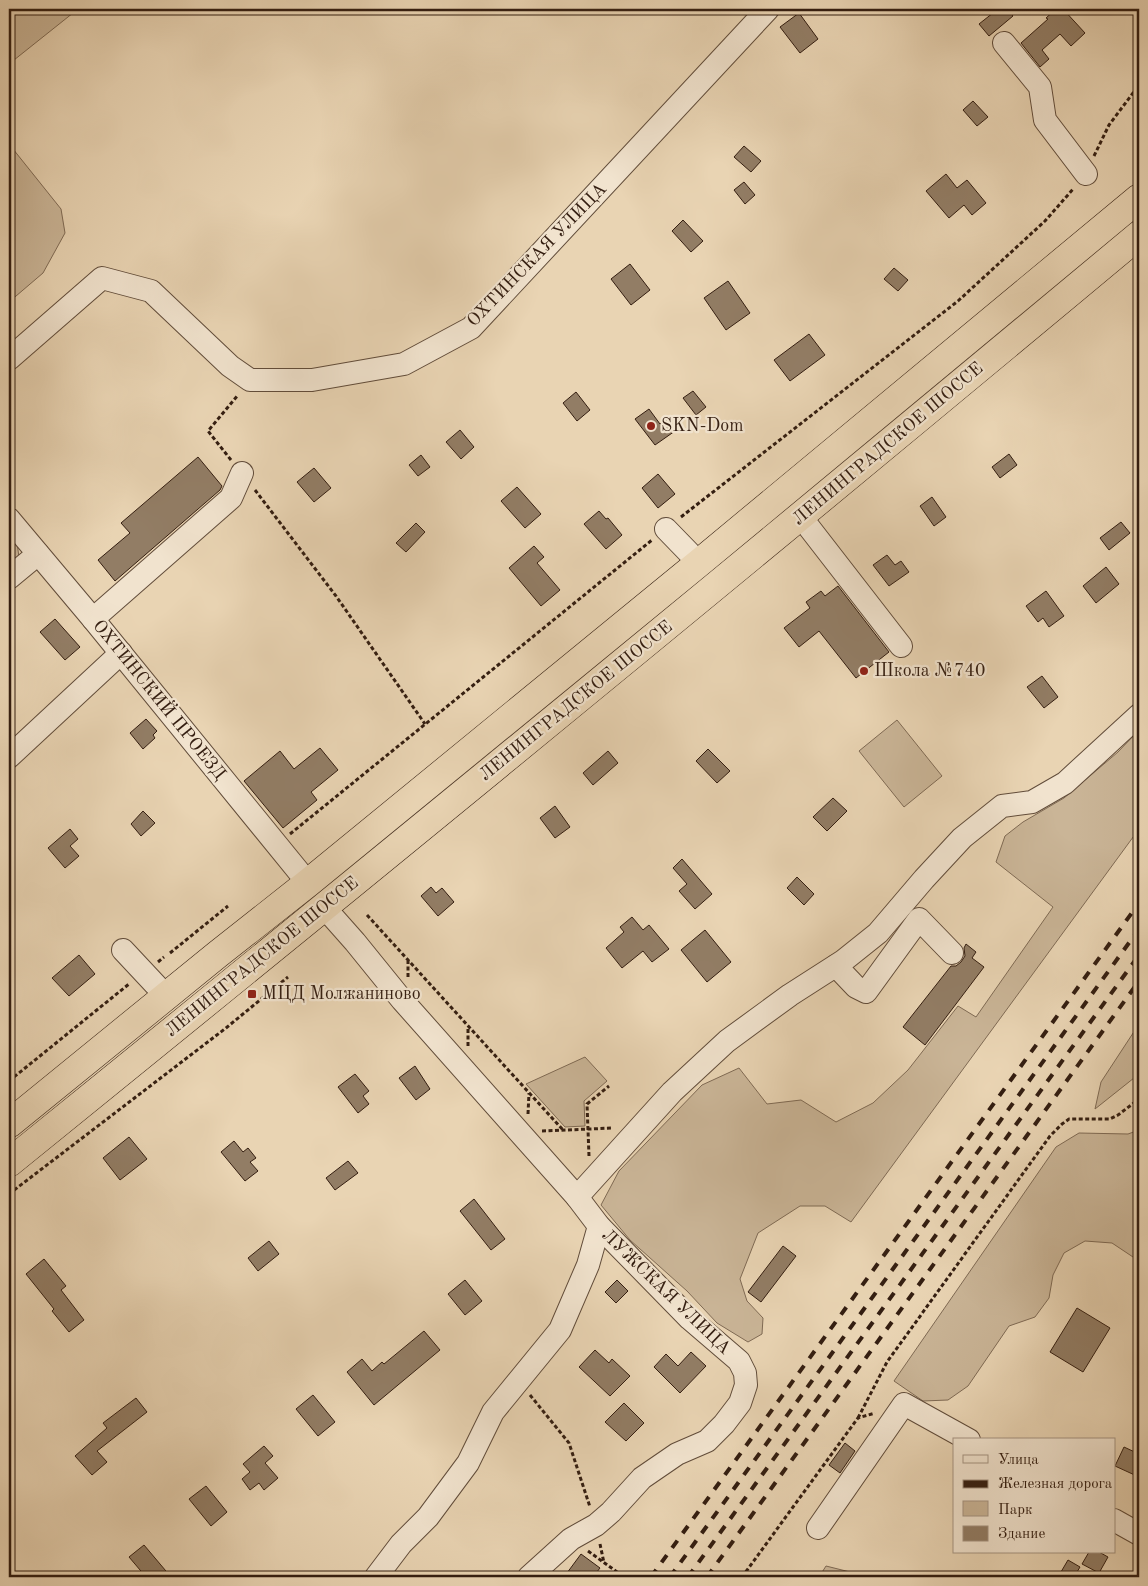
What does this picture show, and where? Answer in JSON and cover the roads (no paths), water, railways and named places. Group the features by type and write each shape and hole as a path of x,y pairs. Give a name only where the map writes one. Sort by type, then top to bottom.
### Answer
{"highway":[{"name":"ЛЕНИНГРАДСКОЕ ШОССЕ","path":"9,1124 308,883 699,563 1139,198"},
{"name":"ЛЕНИНГРАДСКОЕ ШОССЕ","path":"9,1163 801,517 1139,235"}],"street":[{"name":"ОХТИНСКАЯ УЛИЦА","path":"9,358 102,278 151,291 230,366 250,380 312,380 404,364 470,328 768,9"},
{"path":"1004,43 1040,87 1045,120 1086,174"},
{"path":"94,619 231,498 242,473"},
{"path":"801,517 901,646"},
{"name":"ОХТИНСКИЙ ПРОЕЗД","path":"9,519 94,619 308,883"},
{"path":"666,528 699,563"},
{"path":"9,578 38,554"},
{"path":"9,757 121,653"},
{"path":"577,1196 672,1092 727,1041 790,994 836,966 878,933 962,838 1002,806 1032,802 1064,783 1139,715"},
{"path":"324,907 402,1000 577,1196 599,1226"},
{"path":"836,966 856,987 866,992 919,919 952,952"},
{"path":"123,950 166,996"},
{"name":"ЛУЖСКАЯ УЛИЦА","path":"376,1577 401,1544 428,1517 468,1463 493,1412 560,1330 588,1265 599,1226 690,1319 739,1361 746,1385 740,1403 724,1424 707,1441 677,1454 642,1478 611,1512 596,1525 571,1539 529,1577"},
{"path":"818,1528 904,1404 965,1438"},
{"path":"1116,1521 1139,1534"}],"railway":[{"path":"651,1577 1139,903"},
{"path":"670,1577 1139,929"},
{"path":"688,1577 1139,955"},
{"path":"707,1577 1139,981"}],"place":[{"name":"SKN-Dom","path":"651,426"},
{"name":"Школа №740","path":"864,671"},
{"name":"МЦД Молжаниново","path":"252,994"}]}
